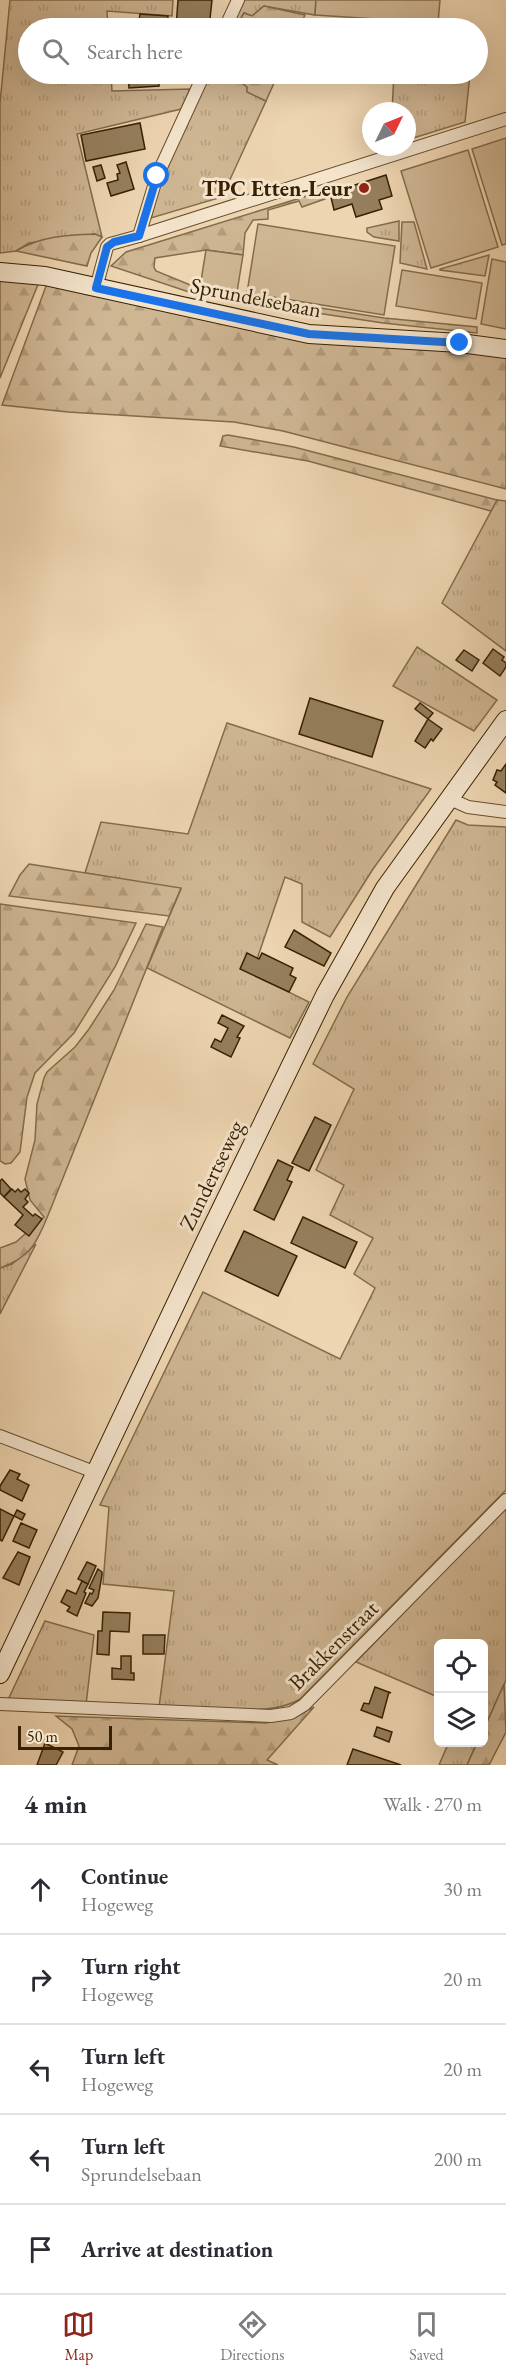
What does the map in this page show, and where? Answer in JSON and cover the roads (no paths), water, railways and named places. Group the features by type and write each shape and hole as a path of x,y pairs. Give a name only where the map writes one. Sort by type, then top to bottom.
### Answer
{"street":[{"path":"230,18 238,0"},
{"path":"139,236 157,176 199,84"},
{"path":"96,288 107,247 114,242 506,119"},
{"name":"Sprundelsebaan","path":"0,272 45,276 309,334 460,343 506,349"},
{"name":"Zundertseweg","path":"0,1674 325,995 385,888 506,720"},
{"path":"450,799 468,807 506,812"},
{"path":"0,1436 97,1473"},
{"name":"Brakkenstraat","path":"0,1704 271,1716 291,1713 304,1706 506,1500"}],"place":[{"name":"TPC Etten-Leur","path":"364,188"}]}
